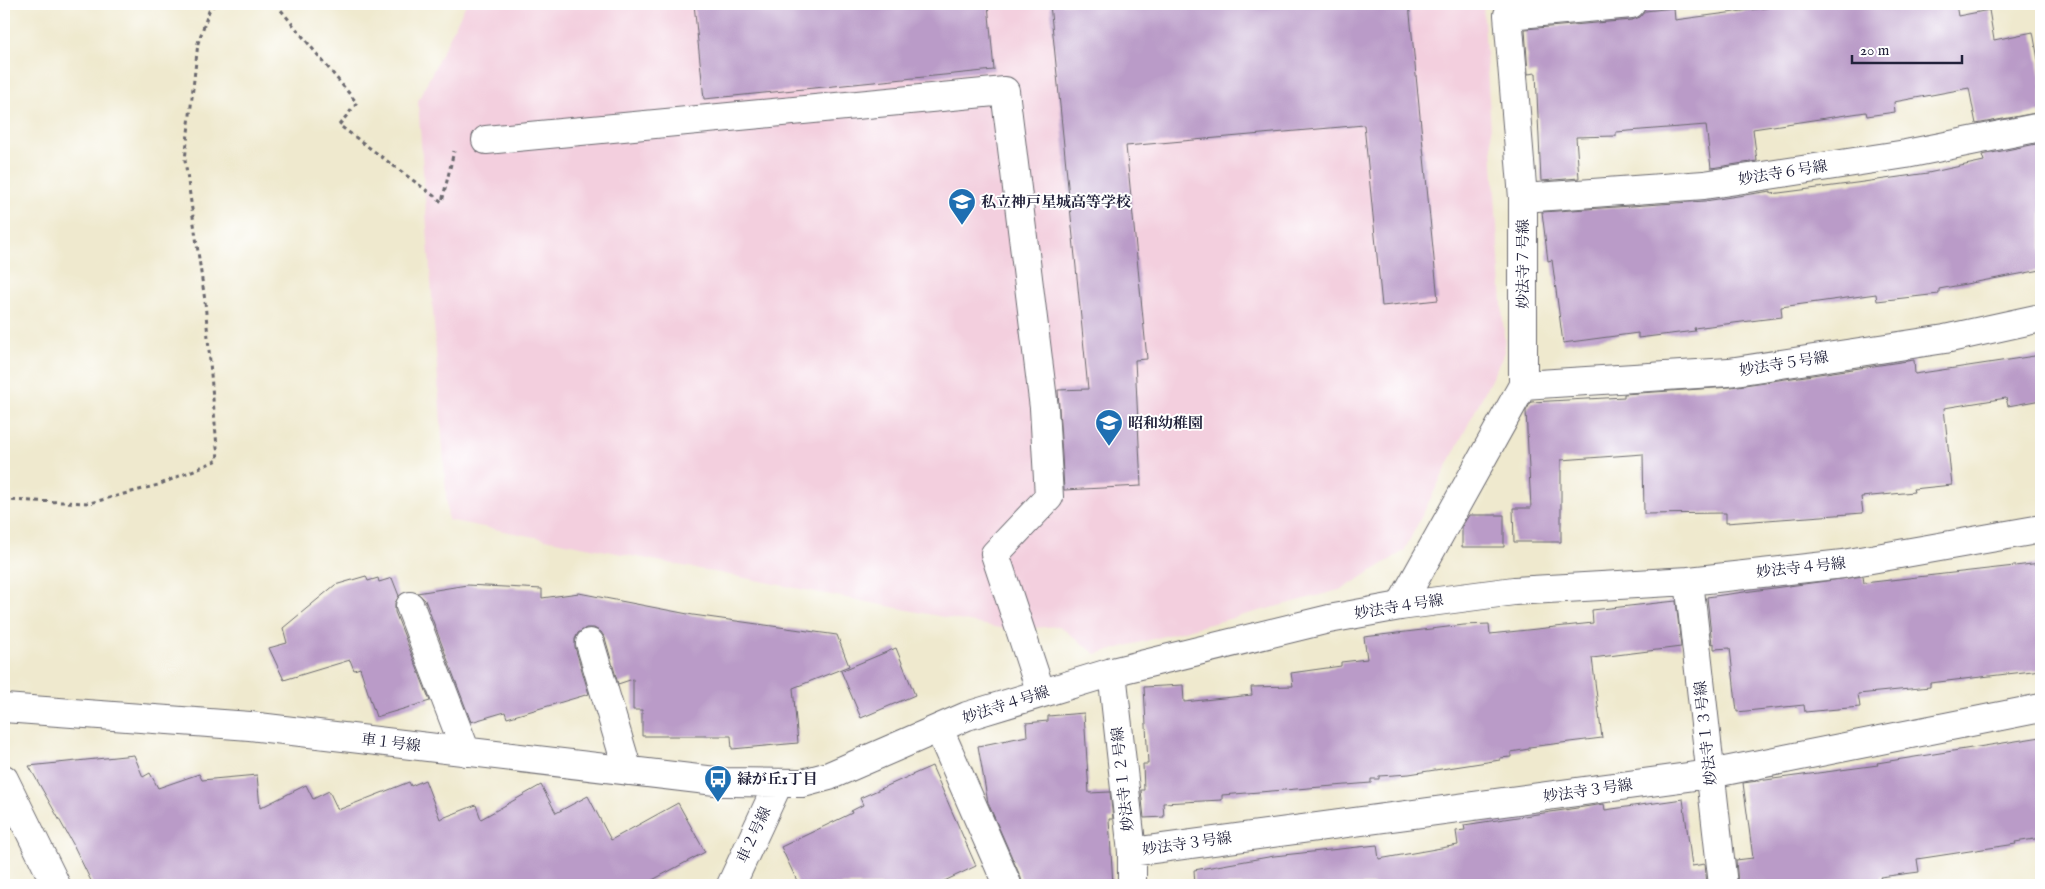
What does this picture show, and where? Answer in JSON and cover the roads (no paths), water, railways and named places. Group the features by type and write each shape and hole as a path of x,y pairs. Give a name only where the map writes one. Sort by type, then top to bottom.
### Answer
{"street":[{"name":"妙法寺７号線","path":"1400,606 1523,385 1523,198 1508,15 1563,7 1631,4"},
{"path":"486,140 1005,91 1044,408 1049,497 995,554 1041,693"},
{"name":"妙法寺６号線","path":"1523,198 1704,185 1906,154 2041,127"},
{"name":"妙法寺５号線","path":"1523,385 1730,372 1945,339 2041,318"},
{"name":"妙法寺４号線","path":"778,784 803,783 829,776 967,716 1041,693 1112,672 1329,619 1400,606 1514,591 1689,581 1843,564 2041,529"},
{"name":"妙法寺１３号線","path":"1689,581 1723,885"},
{"path":"410,606 466,752"},
{"path":"590,643 628,771"},
{"name":"妙法寺１２号線","path":"1112,672 1132,852 1132,885"},
{"name":"車１号線","path":"4,708 250,726 724,782 778,784"},
{"name":"妙法寺３号線","path":"1132,852 1710,774 2041,708"},
{"path":"938,729 1007,884 1004,885"},
{"path":"4,779 56,885"},
{"name":"車２号線","path":"731,885 778,784"}],"place":[{"name":"私立神戸星城高等学校","path":"962,226"},
{"name":"昭和幼稚園","path":"1109,447"},
{"name":"緑が丘1丁目","path":"718,803"}]}
